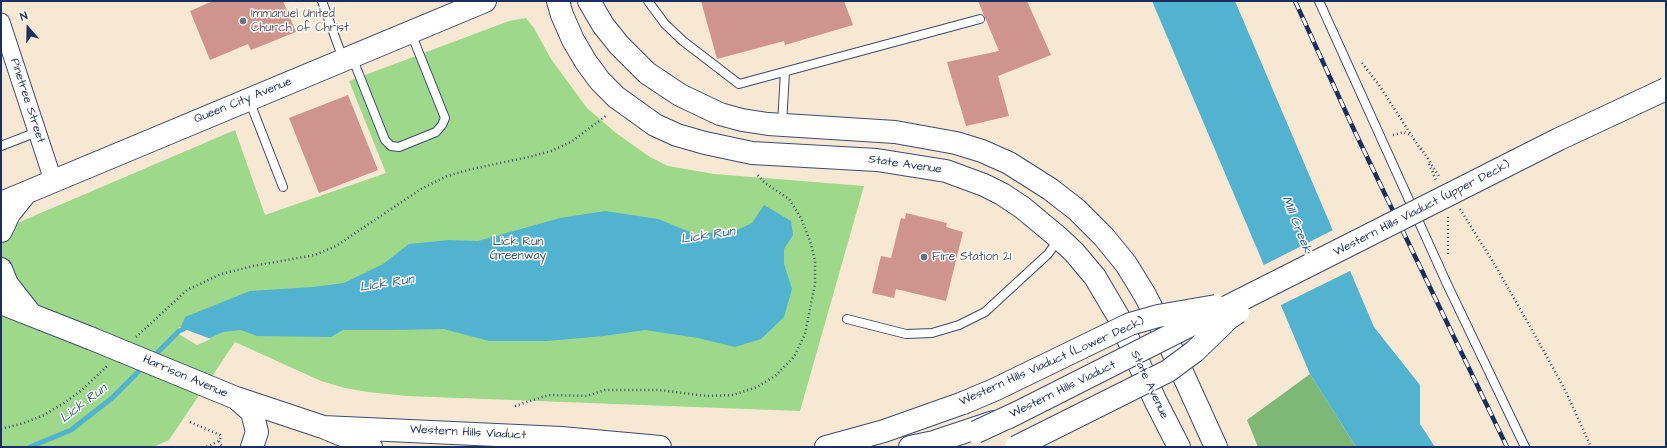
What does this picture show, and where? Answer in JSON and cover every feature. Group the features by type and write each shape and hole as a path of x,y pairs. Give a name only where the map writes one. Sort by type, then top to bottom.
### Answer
{"main road":[{"name":"Queen City Avenue","path":"1,203 29,190 485,1"},
{"name":"State Avenue","path":"558,1 562,15 573,40 586,62 600,81 616,97 655,125 677,135 705,143 752,153 877,160 946,171 984,185 1002,194 1023,208 1074,252 1095,277 1108,298 1179,447"},
{"path":"589,1 603,25 619,45 647,73 664,86 700,106 720,114 742,120 782,125 895,132 956,143 982,151 1009,163 1050,189 1077,210 1104,237 1126,264 1145,295 1162,328 1216,447"},
{"name":"Western Hills Viaduct (Lower Deck)","path":"1016,447 1168,371 1195,351 1229,318 1258,297 1564,139 1666,90"},
{"name":"Western Hills Viaduct (Upper Deck)","path":"969,440 1007,418 1559,139 1666,90"},
{"path":"1,231 9,214 29,190"},
{"path":"1,269 7,284 30,313"},
{"name":"Western Hills Viaduct (Lower Deck)","path":"826,447 884,431 963,403 994,390 1130,324 1158,316 1223,305 1258,297"},
{"name":"Western Hills Viaduct","path":"969,440 1258,297"},
{"name":"Harrison Avenue","path":"1,302 236,398 323,426 371,447"},
{"path":"236,398 252,412 257,432 252,447"},
{"name":"Western Hills Viaduct (Upper Deck)","path":"910,447 934,442 1007,418"},
{"name":"Western Hills Viaduct","path":"323,426 561,438 660,447"}],"street":[{"name":"Pinetree Street","path":"1,22 53,180"}],"lane":[{"path":"322,1 385,140 391,146 399,147 436,132 442,125 445,118 410,32"},
{"path":"648,1 664,24 683,41 739,84 980,19"},
{"path":"1319,1 1447,284 1525,447"},
{"path":"782,125 785,72"},
{"path":"248,99 283,187"},
{"path":"1,146 37,132"},
{"path":"847,319 906,334 932,333 959,325 984,312 1048,254 1059,238"}],"path":[{"path":"1362,62 1379,85 1444,184"},
{"path":"133,340 188,290 221,274 253,266 314,255 336,246 421,189 447,176 551,151 571,142 609,113"},
{"path":"1421,148 1437,182"},
{"path":"515,406 542,397 587,396 605,390 660,390 706,396 733,395 757,387 775,376 794,357 805,334 815,284 815,260 810,241 801,218 789,199 765,184 756,172"},
{"path":"1459,206 1498,270 1546,355 1566,392 1591,447"},
{"path":"1447,212 1449,228 1449,261"},
{"path":"1,429 24,423 64,403 82,390 110,362"},
{"path":"190,422 218,433 221,437 219,441 222,447"},
{"path":"206,447 219,441"}],"green space":[{"name":"Lick Run Greenway","path":"526,18 534,28 551,59 587,108 616,133 650,157 668,166 714,174 864,186 800,411 407,396 368,392 345,388 321,381 235,342 169,440 153,447 1,447 1,230 235,130 265,215 386,173 349,81 509,21"},
{"path":"1310,374 1356,447 1258,447 1247,420"}],"water":[{"name":"Mill Creek","path":"1152,1 1235,1 1374,327 1420,385 1420,424 1435,447 1356,447 1310,374"},
{"path":"764,205 791,221 793,235 784,249 784,264 792,289 784,317 761,339 735,347 698,338 645,330 604,336 547,341 489,341 444,329 343,330 331,337 257,336 241,330 223,332 197,344 179,332 185,317 250,291 313,287 344,283 383,264 409,244 449,240 478,241 560,218 605,211 658,219 695,234 735,231 752,223"}],"pier":[{"path":"1335,229 1352,270 1279,306 1262,266"},
{"path":"179,327 211,339 197,345 177,333"}],"building":[{"name":"Immanuel United Church of Christ","path":"213,1 283,1 296,32 251,50 248,44 210,60 190,11"},
{"path":"701,1 844,1 853,25 785,45 784,41 717,59"},
{"path":"978,1 1027,1 1051,55 998,76 1009,116 966,126 947,62 999,51"},
{"path":"348,95 378,170 319,193 289,118"},
{"name":"Fire Station 21","path":"906,213 947,223 946,227 963,232 946,301 896,289 894,298 872,293 881,256 891,258 901,218 905,219"}],"waterway":[{"name":"Lick Run","path":"152,358 179,331 184,329"},
{"name":"Lick Run","path":"30,447 71,430 112,398 143,367"}],"railway":[{"path":"1295,1 1355,132 1507,447"}],"place":[{"name":"Immanuel United Church of Christ","path":"243,21"},
{"name":"Fire Station 21","path":"924,257"}]}
